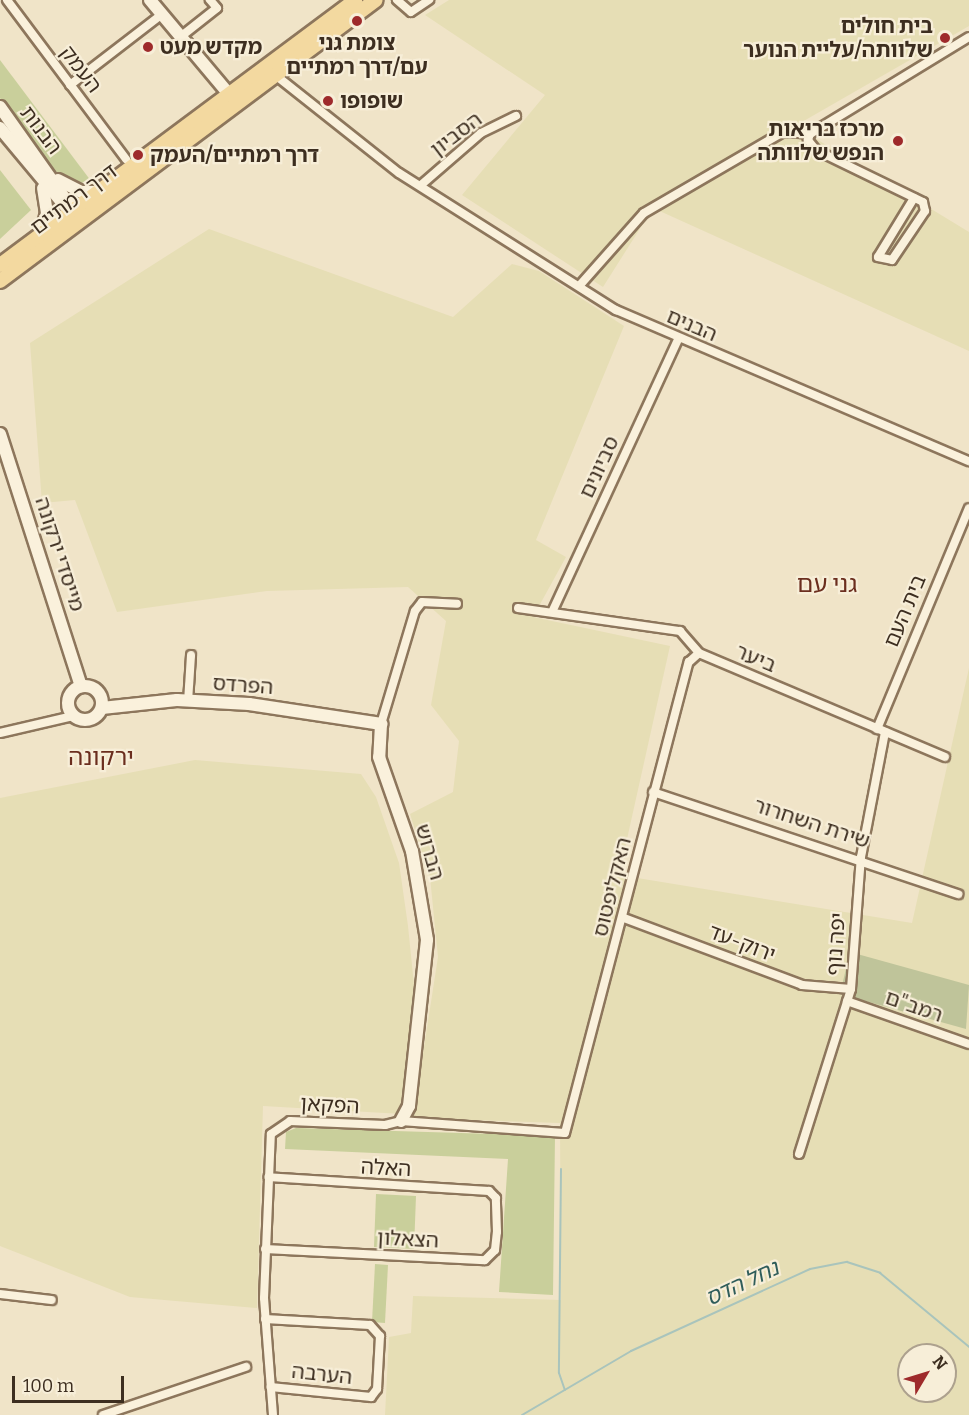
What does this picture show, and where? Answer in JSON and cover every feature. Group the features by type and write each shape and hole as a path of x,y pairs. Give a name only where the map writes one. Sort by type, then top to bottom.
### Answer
{"main road":[{"name":"דרך רמתיים","path":"271,70 355,0"},
{"name":"דרך רמתיים","path":"0,281 99,192 271,70 376,0"},
{"name":"דרך רמתיים","path":"0,265 41,234 74,215 232,98"}],"street":[{"name":"העמק","path":"6,0 126,159"},
{"path":"150,0 179,38 232,98"},
{"path":"179,38 217,8 210,0"},
{"path":"397,0 411,12 429,0"},
{"path":"70,85 161,15"},
{"path":"580,285 644,213 783,132 810,134 969,37"},
{"name":"הבנים","path":"271,70 421,185 616,310 678,339 969,461"},
{"name":"הבנות","path":"0,107 52,176 74,215"},
{"name":"הסביון","path":"421,185 481,133 516,116"},
{"name":"הבנות","path":"0,128 38,176 74,215"},
{"path":"810,134 808,140 816,150 923,202 925,211 892,260 878,257 914,198"},
{"name":"הבנות","path":"38,176 47,201 41,234"},
{"name":"הבנות","path":"52,176 78,190 99,192"},
{"name":"סביונים","path":"553,610 678,339"},
{"name":"מייסדי ירקונה","path":"0,434 81,686"},
{"name":"בית העם","path":"881,730 969,508"},
{"name":"הברוש","path":"401,1121 409,1106 427,940 412,851 379,757 381,724 402,640 422,602 457,604"},
{"name":"ביער","path":"518,608 553,610 680,631 699,653 945,757"},
{"name":"האקליפטוס","path":"565,1132 624,918 653,792 689,662 699,653"},
{"path":"188,702 191,655"},
{"path":"0,733 73,716 92,719 102,708 98,692 81,686 68,697 73,716"},
{"name":"הפרדס","path":"102,708 188,702 272,706 381,724"},
{"name":"יפה נוף","path":"799,1154 851,989 861,857 881,730"},
{"name":"שירת השחרור","path":"653,792 861,857 958,894"},
{"name":"ירוק-עד","path":"624,918 802,985 851,989"},
{"name":"רמב\"ם","path":"848,1001 969,1044"},
{"name":"הפקאן","path":"273,1415 265,1319 265,1249 269,1140 283,1122 401,1121 565,1132"},
{"name":"האלה","path":"268,1177 484,1190 496,1201"},
{"name":"הצאלון","path":"265,1249 485,1260 495,1250 496,1201"},
{"path":"0,1294 52,1300"},
{"name":"הערבה","path":"265,1319 378,1327 374,1395 270,1387"},
{"path":"103,1415 246,1367"}],"shaded area":[{"path":"449,0 969,0 969,26 795,126 969,232 969,351 653,208 603,287 462,195 545,95 425,15"},
{"path":"209,229 453,317 512,264 539,271 624,326 536,540 566,557 533,617 670,646 619,875 912,923 969,668 969,1415 385,1415 389,1337 411,1333 413,1296 561,1300 560,1123 413,1118 438,957 430,877 410,814 453,792 459,741 431,705 446,621 408,587 267,591 117,612 75,500 42,503 30,343"},
{"path":"195,760 361,774 376,797 399,863 408,926 414,985 402,1114 263,1106 257,1308 130,1297 0,1246 0,798"}],"green space":[{"path":"0,60 91,181 80,183 53,170 0,98"},
{"path":"0,170 31,210 0,239"},
{"path":"850,952 969,985 966,1029 840,994"},
{"path":"296,1128 555,1136 553,1295 499,1292 508,1159 285,1149 286,1132"},
{"path":"376,1194 416,1196 414,1249 374,1247"},
{"path":"375,1264 388,1265 385,1323 372,1322"}],"waterway":[{"path":"561,1169 559,1373 565,1390"},
{"name":"נחל הדס","path":"522,1415 631,1351 810,1269 847,1262 880,1273 969,1347"}],"place":[{"name":"צומת גני עם/דרך רמתיים","path":"357,21"},
{"name":"בית חולים שלוותה/עליית הנוער","path":"945,38"},
{"name":"מקדש מעט","path":"148,47"},
{"name":"שופופו","path":"328,101"},
{"name":"מרכז בריאות הנפש שלוותה","path":"898,141"},
{"name":"דרך רמתיים/העמק","path":"138,155"}],"district":[{"name":"גני עם","path":"827,585"},
{"name":"ירקונה","path":"101,758"}]}
